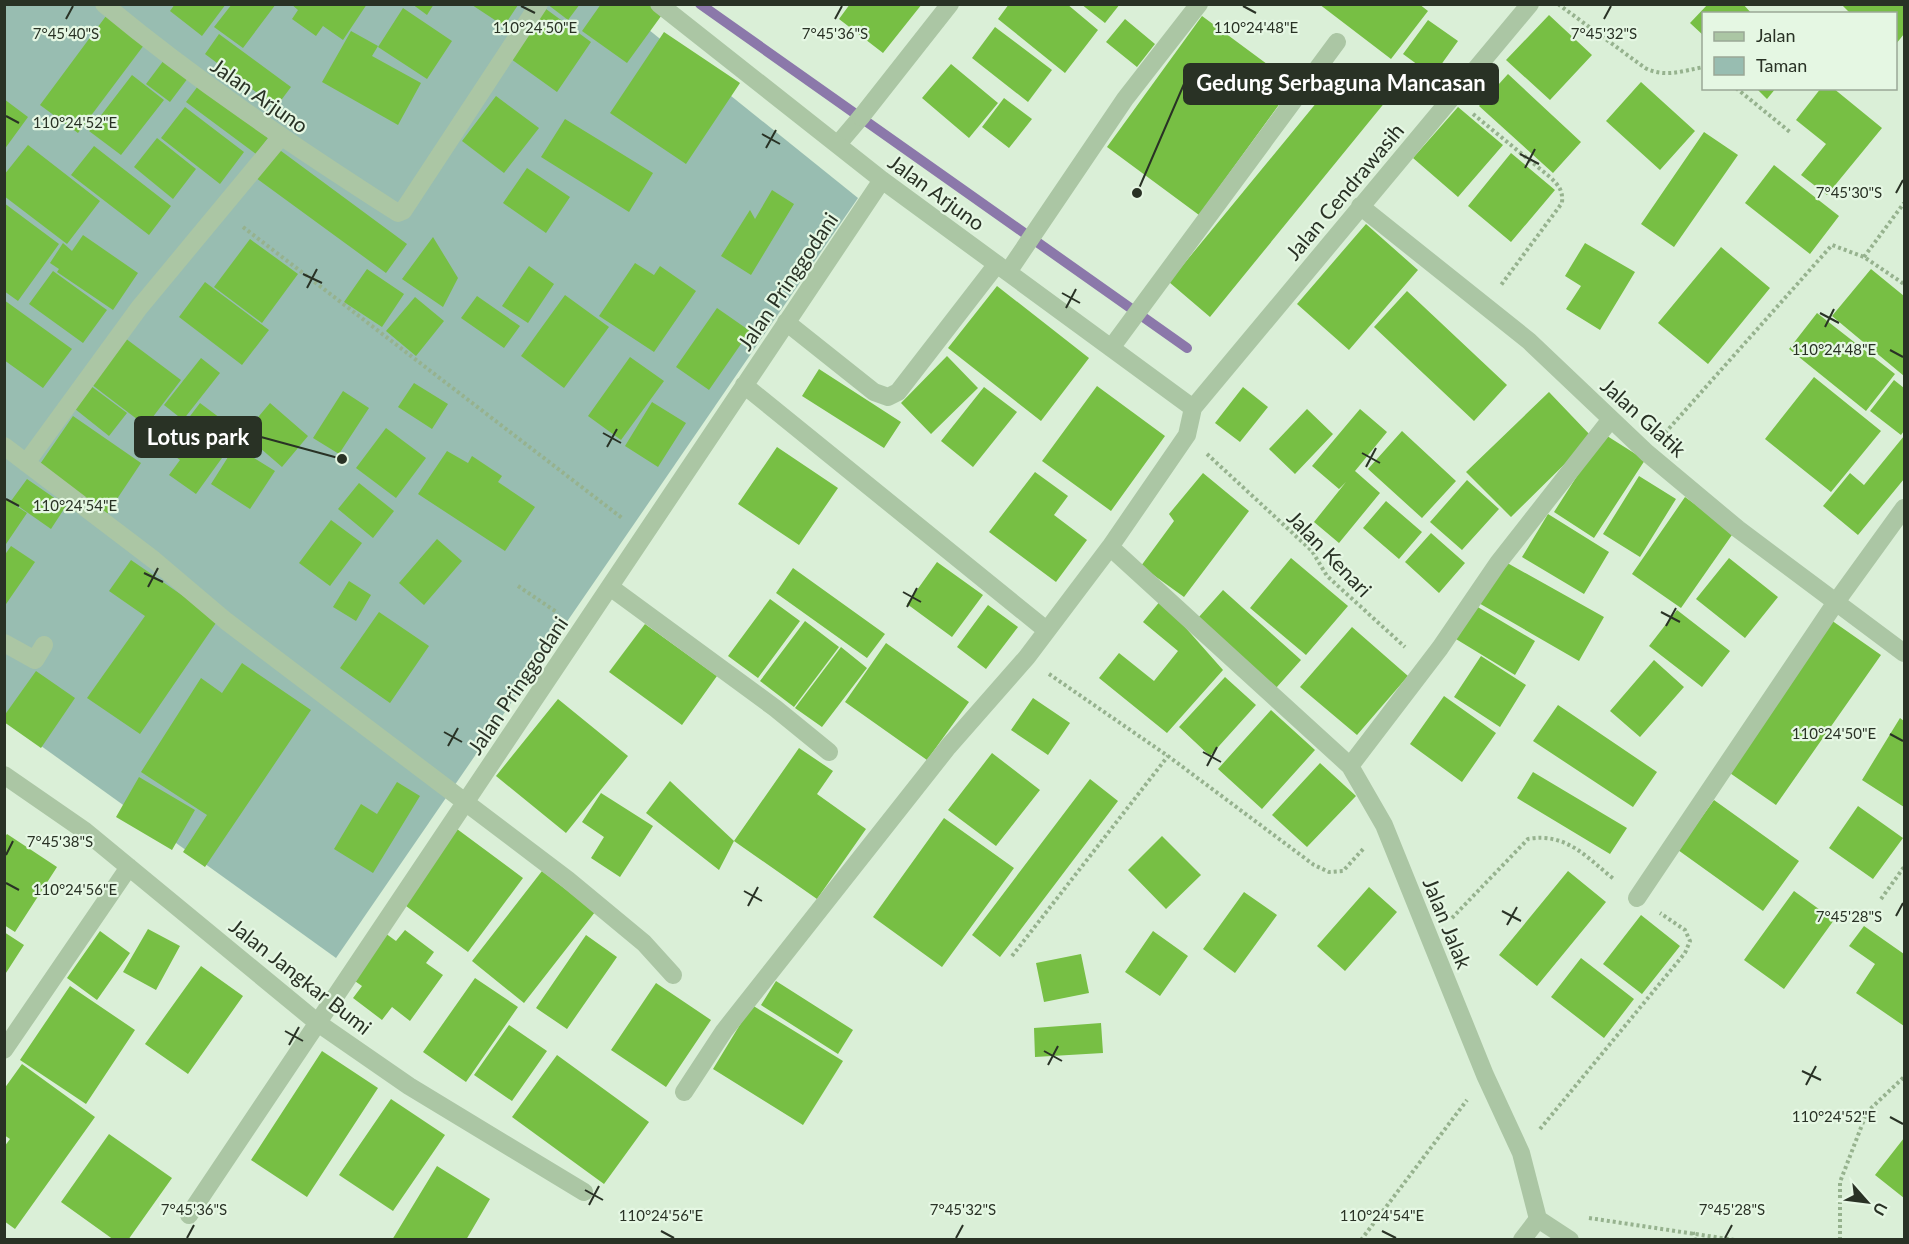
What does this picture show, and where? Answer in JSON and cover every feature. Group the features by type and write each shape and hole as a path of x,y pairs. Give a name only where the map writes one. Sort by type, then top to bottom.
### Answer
{"street":[{"name":"Jalan Arjuno","path":"104,4 174,62 280,138 398,213 403,211 539,4"},
{"name":"Jalan Arjuno","path":"658,4 882,180 1193,408"},
{"path":"838,144 950,4"},
{"path":"786,322 874,392 888,396 898,392 1003,268 1125,99 1199,4"},
{"name":"Jalan Cendrawasih","path":"1193,408 1530,4"},
{"path":"1111,348 1337,42"},
{"path":"26,463 139,308 280,138"},
{"name":"Jalan Pringgodani","path":"189,1215 882,180"},
{"name":"Jalan Glatik","path":"1360,206 1486,304 1647,453 1738,529 1905,653"},
{"path":"744,385 1046,629"},
{"path":"684,1092 724,1031 885,830 948,747 1027,657 1046,629 1110,548 1187,435 1193,408"},
{"path":"1350,766 1426,666 1498,563 1611,419"},
{"path":"4,446 154,560 226,621 340,705 465,804 568,880 644,943 673,975"},
{"path":"1637,898 1836,602 1905,508"},
{"name":"Jalan Jalak","path":"1110,548 1350,766 1384,825 1485,1075 1521,1153 1538,1219"},
{"path":"610,587 775,708 829,752"},
{"path":"4,643 35,660 44,645"},
{"name":"Jalan Jangkar Bumi","path":"4,775 85,831 318,1023 409,1086 584,1192"},
{"path":"4,1050 129,867"},
{"path":"1522,1239 1538,1219 1569,1239"}],"path":[{"path":"1558,4 1656,73 1671,75 1702,67"},
{"path":"1738,90 1790,132"},
{"path":"1452,97 1550,177 1560,187 1563,194 1562,203 1486,304"},
{"path":"1864,257 1905,203"},
{"path":"221,209 644,535"},
{"path":"1647,453 1832,245 1864,257 1905,284"},
{"name":"Jalan Kenari","path":"1187,435 1312,550 1327,576 1426,666"},
{"path":"518,586 582,628"},
{"path":"1027,657 1063,685 1168,756 1314,866 1329,872 1343,871 1384,825"},
{"path":"1012,956 1168,756"},
{"path":"1431,940 1528,839 1545,836 1567,842 1637,898 1685,930 1690,941 1685,953 1521,1153"},
{"path":"1881,899 1905,867"},
{"path":"1361,1239 1485,1075"},
{"path":"1840,1239 1840,1182 1866,1112 1905,1077"},
{"path":"1538,1219 1582,1217 1735,1239"},
{"path":"1693,1232 1695,1239"}],"green space":[{"path":"5,5 618,5 858,198 336,958 5,720"}],"building":[{"path":"175,4 226,4 202,36 170,11"},
{"path":"232,4 276,4 243,48 214,27"},
{"path":"291,4 367,4 343,40 323,26 316,36 292,19 298,10"},
{"path":"412,4 434,4 427,15"},
{"path":"547,4 580,4 568,20"},
{"path":"601,4 653,4 664,12 627,63 582,31"},
{"path":"850,4 922,4 883,53 839,19"},
{"path":"1009,4 1067,4 1098,30 1065,73 998,19"},
{"path":"1081,4 1120,4 1105,23"},
{"path":"1319,4 1419,4 1428,11 1391,59"},
{"path":"1708,4 1743,4 1750,12 1702,12 1702,34 1690,23"},
{"path":"1841,4 1904,4 1904,34 1897,43 1897,12 1849,12"},
{"path":"472,5 518,5 504,26"},
{"path":"403,8 452,41 427,79 378,47"},
{"path":"546,9 591,42 557,92 511,59"},
{"path":"1549,15 1592,55 1550,100 1506,60"},
{"path":"106,16 144,45 78,133 40,105"},
{"path":"1202,16 1294,84 1199,215 1107,147"},
{"path":"1125,19 1155,44 1137,67 1106,42"},
{"path":"1428,20 1458,41 1433,76 1403,54"},
{"path":"995,27 1052,70 1028,102 972,58"},
{"path":"351,31 378,46 372,56 421,83 398,125 322,82"},
{"path":"664,32 740,83 686,164 610,113"},
{"path":"219,34 291,87 276,107 205,54"},
{"path":"164,60 188,78 170,102 146,84"},
{"path":"951,64 998,103 969,138 922,98"},
{"path":"1345,68 1386,101 1210,317 1169,282"},
{"path":"1508,74 1581,142 1553,173 1479,106"},
{"path":"132,75 164,100 121,155 89,131"},
{"path":"1641,82 1695,131 1660,170 1606,121"},
{"path":"198,86 268,138 256,154 186,102"},
{"path":"1758,90 1774,90 1767,99"},
{"path":"1819,90 1835,90 1882,128 1827,195 1801,175 1826,144 1796,120"},
{"path":"496,96 539,128 504,173 462,141"},
{"path":"1004,98 1032,119 1009,148 982,127"},
{"path":"4,99 28,117 4,150"},
{"path":"185,107 244,152 220,184 161,138"},
{"path":"1458,107 1503,145 1458,197 1413,158"},
{"path":"565,119 653,173 629,212 541,157"},
{"path":"1704,132 1738,155 1674,247 1641,224"},
{"path":"157,138 196,169 173,199 134,167"},
{"path":"28,145 100,201 67,244 4,196 4,175"},
{"path":"94,146 171,206 149,235 71,175"},
{"path":"277,148 407,244 386,273 256,178"},
{"path":"1511,153 1555,190 1511,242 1468,206"},
{"path":"1774,165 1839,216 1810,254 1745,203"},
{"path":"527,168 570,197 546,233 503,203"},
{"path":"772,190 794,204 751,275 721,256 750,210 755,219"},
{"path":"4,203 59,244 18,301 4,291"},
{"path":"1366,224 1418,270 1349,350 1297,304"},
{"path":"83,235 138,273 113,310 57,272 59,269 50,263 63,243 72,251"},
{"path":"433,237 458,278 443,307 402,279"},
{"path":"250,239 298,274 262,323 214,287"},
{"path":"1585,243 1635,272 1600,330 1566,309 1581,286 1565,276"},
{"path":"1721,247 1770,288 1708,364 1658,323"},
{"path":"635,263 654,275 660,266 696,291 654,352 599,316"},
{"path":"529,266 554,284 528,323 502,306"},
{"path":"367,269 404,294 382,327 344,302"},
{"path":"1871,269 1904,296 1904,376 1832,316"},
{"path":"53,271 107,310 83,343 29,304"},
{"path":"205,282 269,330 242,365 179,317"},
{"path":"997,286 1089,358 1041,421 948,348"},
{"path":"1407,291 1507,385 1474,421 1374,327"},
{"path":"565,295 609,327 564,388 521,356"},
{"path":"477,296 520,326 504,348 461,318"},
{"path":"415,297 444,321 416,356 386,331"},
{"path":"4,300 72,349 43,388 4,360"},
{"path":"717,308 750,331 709,390 676,367"},
{"path":"1817,313 1895,374 1866,411 1789,349"},
{"path":"121,335 181,380 146,426 87,381"},
{"path":"947,356 978,388 931,434 901,403"},
{"path":"630,357 664,381 621,440 588,416"},
{"path":"201,358 220,373 183,420 164,405"},
{"path":"819,369 901,422 884,448 802,396"},
{"path":"1814,377 1881,431 1831,492 1765,439"},
{"path":"1894,380 1904,388 1904,431 1901,435 1870,411"},
{"path":"87,383 127,413 109,436 70,405"},
{"path":"414,383 448,404 432,429 398,407"},
{"path":"1097,386 1165,436 1111,511 1042,461"},
{"path":"984,387 1017,412 973,467 941,441"},
{"path":"1243,387 1268,407 1240,442 1215,423"},
{"path":"343,391 369,408 339,454 313,438"},
{"path":"1549,392 1592,437 1511,517 1466,472"},
{"path":"652,402 686,423 658,467 625,446"},
{"path":"200,403 240,433 196,494 169,475 180,460 165,449"},
{"path":"270,403 308,436 282,467 244,434"},
{"path":"1307,409 1333,434 1295,474 1269,449"},
{"path":"1360,409 1387,432 1355,471 1380,493 1339,543 1314,522 1346,482 1339,489 1312,466"},
{"path":"73,416 141,463 107,514 38,467"},
{"path":"386,428 426,458 396,498 356,468"},
{"path":"1402,431 1456,481 1422,518 1368,469"},
{"path":"1604,434 1645,460 1594,538 1554,512"},
{"path":"1904,436 1904,479 1858,535 1823,506 1850,473 1864,485"},
{"path":"235,446 275,471 250,509 211,484"},
{"path":"777,447 838,488 799,545 738,504"},
{"path":"447,451 468,463 472,456 502,476 498,482 535,507 505,551 418,494"},
{"path":"1035,472 1068,496 1054,515 1087,540 1056,582 989,532"},
{"path":"1203,473 1249,511 1184,597 1141,566 1174,521 1169,514"},
{"path":"1639,476 1676,499 1640,557 1603,534"},
{"path":"27,479 66,506 51,529 11,501"},
{"path":"1467,480 1499,509 1462,550 1430,522"},
{"path":"359,483 394,511 373,538 338,509"},
{"path":"1685,497 1734,532 1681,608 1632,574"},
{"path":"4,498 27,513 4,547"},
{"path":"1386,501 1422,532 1399,559 1363,528"},
{"path":"1548,514 1609,552 1584,594 1522,557"},
{"path":"331,520 362,543 330,586 299,563"},
{"path":"1431,533 1465,563 1439,593 1405,562"},
{"path":"437,539 462,561 424,605 399,583"},
{"path":"11,546 35,562 4,607 4,556"},
{"path":"1291,558 1348,606 1306,655 1250,608"},
{"path":"1729,558 1778,597 1745,638 1696,599"},
{"path":"131,560 218,620 140,734 87,698 145,616 109,591"},
{"path":"1502,560 1604,617 1579,661 1477,602"},
{"path":"937,562 983,595 952,637 907,604"},
{"path":"793,568 885,634 867,658 776,593"},
{"path":"349,581 371,595 356,621 333,607"},
{"path":"1223,590 1301,660 1276,688 1198,618"},
{"path":"770,599 800,621 758,678 728,656"},
{"path":"1161,600 1223,670 1167,733 1099,678 1119,653 1154,681 1178,651 1143,622"},
{"path":"1471,603 1535,641 1515,675 1451,636"},
{"path":"988,605 1018,627 986,669 957,647"},
{"path":"1677,610 1730,651 1702,687 1649,646"},
{"path":"379,612 429,646 390,703 340,668"},
{"path":"1831,620 1881,655 1776,805 1727,771"},
{"path":"805,621 839,647 794,707 760,681"},
{"path":"645,624 717,676 682,725 609,672"},
{"path":"1352,627 1408,676 1357,735 1300,687"},
{"path":"886,643 969,702 927,760 845,702"},
{"path":"841,647 867,668 822,727 795,708"},
{"path":"1481,656 1526,685 1500,727 1454,697"},
{"path":"1654,660 1684,687 1640,737 1610,711"},
{"path":"242,663 311,710 205,867 183,852 207,815 141,772 201,678 222,693"},
{"path":"36,671 75,698 41,748 4,722 4,716"},
{"path":"1225,677 1256,705 1210,756 1179,727"},
{"path":"1444,696 1496,733 1462,782 1410,744"},
{"path":"1033,698 1070,723 1048,755 1011,730"},
{"path":"558,699 628,756 566,833 496,776"},
{"path":"1558,705 1657,772 1633,807 1533,741"},
{"path":"1271,710 1315,750 1262,809 1218,769"},
{"path":"1900,718 1904,721 1904,807 1862,780"},
{"path":"799,748 833,771 817,794 866,829 817,899 734,841"},
{"path":"992,753 1040,790 996,846 948,810"},
{"path":"1320,763 1356,796 1307,847 1272,815"},
{"path":"1533,772 1627,828 1610,854 1517,798"},
{"path":"139,777 195,810 172,850 116,817"},
{"path":"1090,779 1118,801 1000,957 972,935"},
{"path":"670,781 734,841 719,870 646,813"},
{"path":"397,782 420,796 373,873 334,849 361,804 377,814"},
{"path":"601,793 653,826 620,877 591,858 604,837 582,822"},
{"path":"1714,800 1799,861 1763,911 1678,850"},
{"path":"1858,806 1903,838 1873,879 1829,848"},
{"path":"944,818 1014,868 942,967 873,917"},
{"path":"457,829 523,878 468,952 402,903"},
{"path":"7,834 57,867 15,932 4,925 4,838"},
{"path":"1162,836 1201,875 1166,909 1128,870"},
{"path":"542,871 595,912 524,1003 472,961"},
{"path":"1568,871 1606,902 1537,986 1499,955"},
{"path":"1369,887 1397,912 1345,971 1317,946"},
{"path":"1794,891 1834,920 1784,989 1744,960"},
{"path":"1244,892 1277,915 1235,973 1203,949"},
{"path":"1641,915 1680,946 1642,994 1603,964"},
{"path":"1864,926 1904,954 1904,1026 1856,993 1875,964 1849,946"},
{"path":"148,929 180,946 156,990 123,972"},
{"path":"405,930 434,952 426,963 443,975 410,1021 392,1007 382,1020 353,998 362,986 352,979 385,933 396,941"},
{"path":"100,931 130,953 97,1000 67,978"},
{"path":"1153,931 1188,956 1160,996 1125,972"},
{"path":"4,932 24,945 4,976"},
{"path":"586,935 617,957 567,1029 536,1008"},
{"path":"1081,954 1089,993 1044,1002 1036,963"},
{"path":"1581,958 1634,999 1604,1038 1551,997"},
{"path":"201,966 243,996 188,1074 145,1044"},
{"path":"475,978 518,1007 466,1082 423,1052"},
{"path":"776,981 853,1030 838,1054 761,1005"},
{"path":"656,983 711,1020 666,1087 611,1050"},
{"path":"70,986 135,1030 86,1104 20,1060"},
{"path":"752,1005 843,1061 803,1125 713,1069"},
{"path":"1101,1023 1103,1053 1035,1057 1034,1028"},
{"path":"509,1025 547,1051 512,1101 474,1075"},
{"path":"322,1051 378,1088 307,1197 251,1160"},
{"path":"557,1055 649,1122 604,1184 512,1117"},
{"path":"22,1064 95,1117 15,1229 4,1221 4,1147 10,1139 4,1135 4,1089"},
{"path":"391,1099 445,1135 393,1211 339,1175"},
{"path":"109,1134 172,1178 128,1240 114,1240 61,1202"},
{"path":"1904,1138 1904,1198 1875,1175"},
{"path":"437,1166 490,1199 466,1240 392,1240"}],"waterway":[{"path":"700,4 1187,348"}],"place":[{"name":"Gedung Serbaguna Mancasan","path":"1137,193"},
{"name":"Lotus park","path":"342,459"}]}
